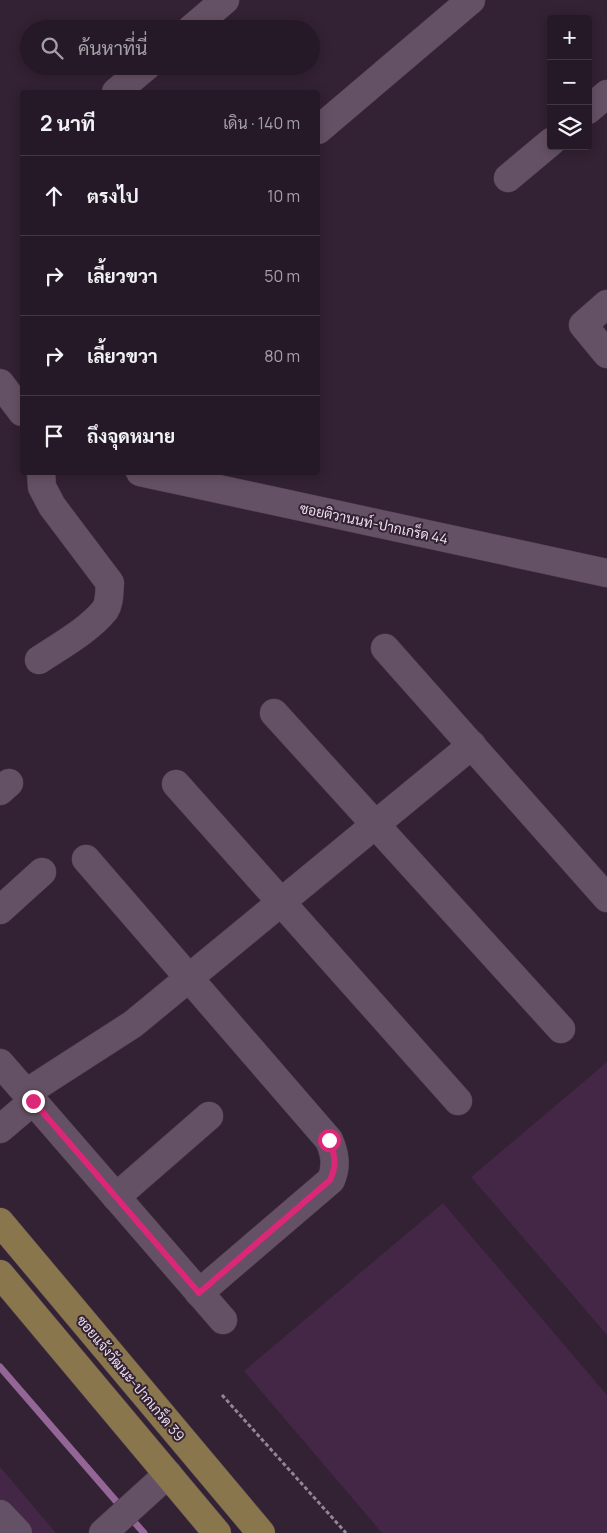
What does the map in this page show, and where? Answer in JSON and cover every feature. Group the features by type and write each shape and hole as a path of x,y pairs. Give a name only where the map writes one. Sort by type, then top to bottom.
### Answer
{"main road":[{"name":"ซอยแจ้งวัฒนะ-ปากเกร็ด 39","path":"0,1222 261,1533"},
{"path":"0,1274 217,1533"}],"street":[{"path":"202,20 225,0"},
{"path":"320,128 470,0"},
{"path":"118,90 136,75"},
{"path":"592,107 607,94"},
{"path":"508,178 547,145"},
{"path":"607,304 583,325 607,354"},
{"path":"0,383 20,409"},
{"path":"39,660 87,627 105,609 109,598 110,583 52,506 42,487 41,475"},
{"name":"ซอยติวานนท์-ปากเกร็ด 44","path":"154,475 607,573"},
{"path":"385,648 607,898"},
{"path":"274,714 561,1029"},
{"path":"0,1129 14,1084 133,1024 472,746"},
{"path":"176,784 458,1101"},
{"path":"86,859 329,1140 334,1154 335,1171 330,1180 199,1293"},
{"path":"0,910 42,872"},
{"path":"14,1084 222,1320"},
{"path":"116,1198 209,1116"},
{"path":"103,1533 168,1474"},
{"path":"0,1514 18,1533"}],"path":[{"path":"222,1396 346,1533"}],"shaded area":[{"path":"607,1062 607,1335 471,1177"},
{"path":"443,1203 607,1395 607,1533 382,1533 244,1371"},
{"path":"0,1467 56,1533 0,1533"}],"waterway":[{"path":"0,1367 122,1508"},
{"path":"129,1516 144,1533"}],"route":[{"path":"33,1101 199,1293 330,1180 335,1171 334,1154 329,1140"}]}
